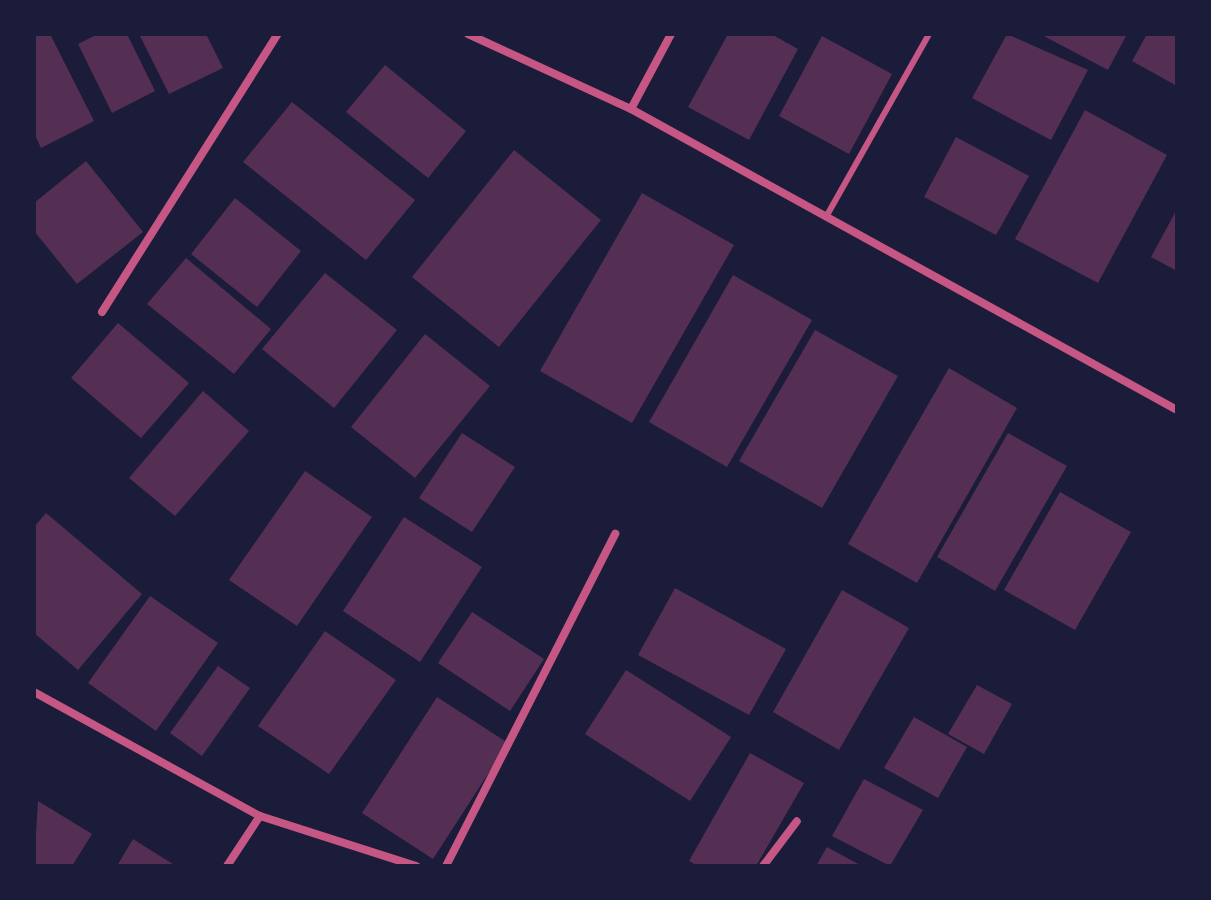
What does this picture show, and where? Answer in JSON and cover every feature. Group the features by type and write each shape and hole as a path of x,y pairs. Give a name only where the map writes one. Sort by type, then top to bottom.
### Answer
{"street":[{"path":"102,312 278,34"},
{"path":"468,34 631,109 1177,410"},
{"path":"631,109 671,34"},
{"path":"446,866 615,534"},
{"path":"34,692 260,816 416,866"},
{"path":"227,866 260,816"},
{"path":"763,866 797,821"}],"lane":[{"path":"826,217 929,34"}],"building":[{"path":"34,34 50,34 94,121 41,148 34,133"},
{"path":"98,34 127,34 155,91 112,113 78,44"},
{"path":"139,34 206,34 223,68 169,94"},
{"path":"728,34 771,34 798,49 749,140 688,107"},
{"path":"1007,34 1088,70 1051,140 972,98"},
{"path":"1040,34 1127,34 1108,70"},
{"path":"1147,34 1177,34 1177,86 1132,61"},
{"path":"822,36 892,74 849,154 779,116"},
{"path":"385,65 466,131 428,178 346,112"},
{"path":"292,102 415,200 366,260 243,162"},
{"path":"1085,110 1167,155 1098,283 1015,239"},
{"path":"956,137 1029,176 996,235 924,197"},
{"path":"514,150 601,220 499,347 412,277"},
{"path":"86,161 143,232 77,284 34,231 34,203"},
{"path":"642,193 734,245 632,423 540,371"},
{"path":"235,198 301,251 257,307 191,254"},
{"path":"1177,209 1177,271 1151,257"},
{"path":"186,258 271,329 234,374 147,304"},
{"path":"325,273 397,330 334,408 262,349"},
{"path":"733,275 812,320 727,467 649,422"},
{"path":"118,323 189,383 141,438 71,378"},
{"path":"815,330 898,376 822,508 739,461"},
{"path":"425,334 490,386 415,478 351,427"},
{"path":"949,368 1017,408 917,583 848,544"},
{"path":"203,391 249,431 175,516 129,478"},
{"path":"462,433 515,467 472,532 419,498"},
{"path":"1008,433 1067,466 995,591 937,557"},
{"path":"305,471 372,517 297,626 229,580"},
{"path":"1060,492 1131,532 1075,630 1004,590"},
{"path":"46,513 142,594 78,670 34,633 34,527"},
{"path":"404,517 482,567 420,662 343,611"},
{"path":"675,588 786,649 749,715 638,655"},
{"path":"842,590 909,628 839,750 773,712"},
{"path":"150,596 218,643 156,731 88,683"},
{"path":"472,612 544,659 510,711 438,663"},
{"path":"325,631 396,680 329,774 258,726"},
{"path":"218,666 250,688 202,756 170,733"},
{"path":"626,670 731,737 690,801 585,734"},
{"path":"977,685 1012,704 984,754 948,734"},
{"path":"437,697 508,743 433,859 362,813"},
{"path":"914,717 967,747 938,798 884,768"},
{"path":"750,753 804,783 756,866 698,866 689,861"},
{"path":"864,779 923,810 890,866 832,836"},
{"path":"38,801 92,834 72,866 34,866"},
{"path":"133,839 176,866 117,866"},
{"path":"827,847 862,866 816,866"}]}
